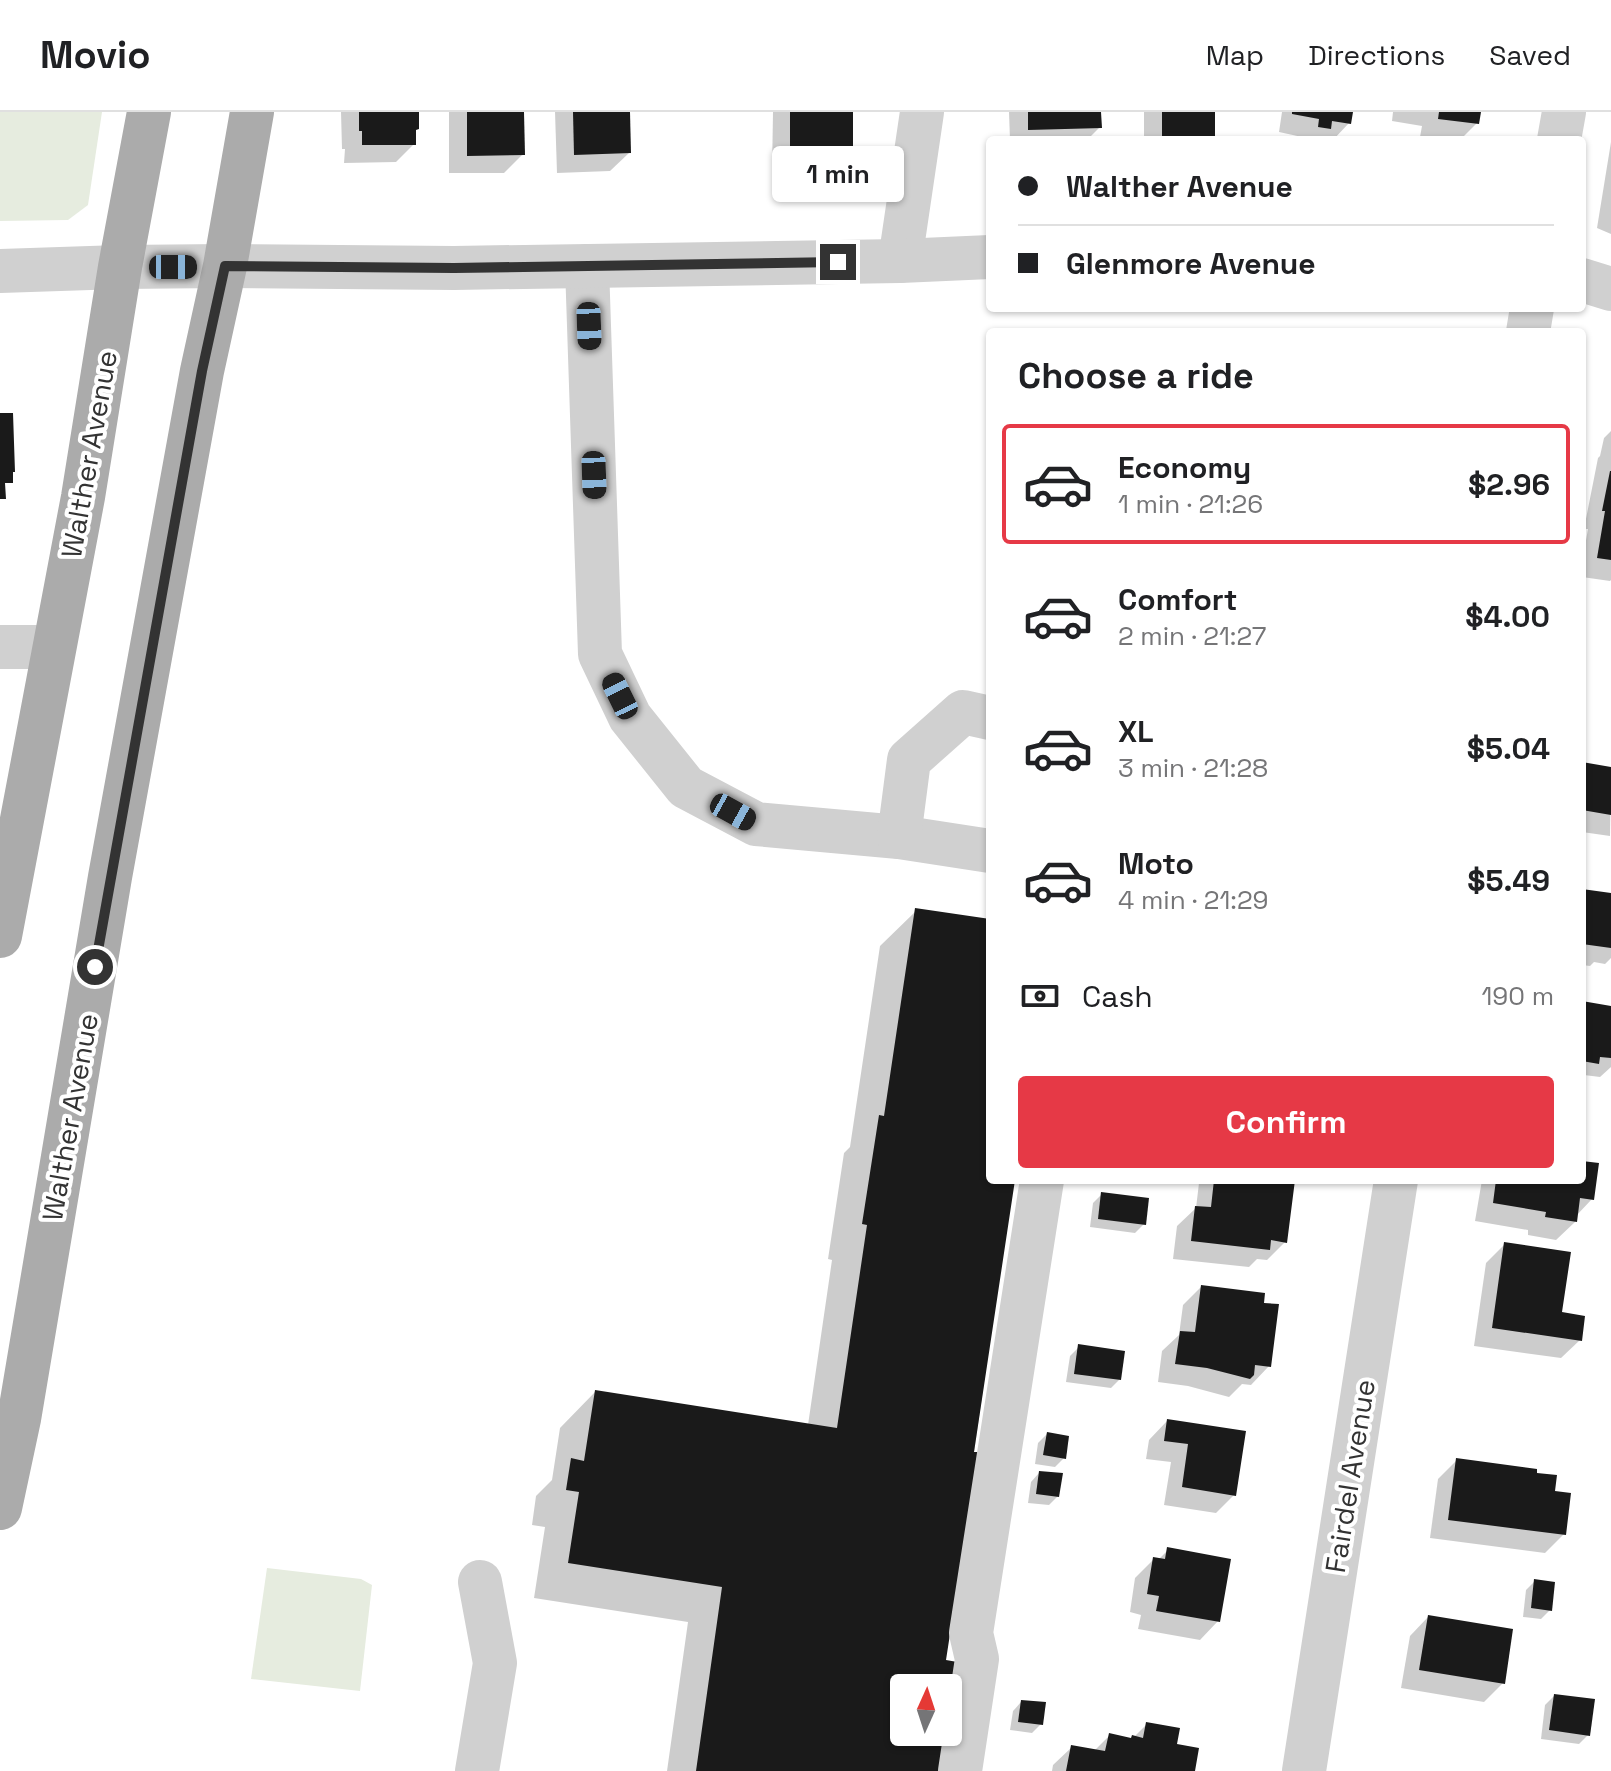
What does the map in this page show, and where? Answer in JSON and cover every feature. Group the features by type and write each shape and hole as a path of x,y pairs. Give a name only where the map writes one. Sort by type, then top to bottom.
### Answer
{"main road":[{"name":"Walther Avenue","path":"0,936 83,497 149,112"},
{"name":"Walther Avenue","path":"0,1508 19,1419 110,877 252,112"}],"street":[{"path":"900,261 922,112"},
{"path":"1560,136 1564,112"},
{"path":"0,271 225,266 454,268 986,257"},
{"path":"587,266 600,654 630,717 686,787 756,824 899,837 986,850"},
{"path":"1586,281 1611,289"},
{"path":"0,647 54,647"},
{"path":"899,837 909,760 963,712 986,717"},
{"path":"960,1771 977,1659 971,1633 1041,1184"},
{"name":"Fairdel Avenue","path":"1304,1771 1395,1184"},
{"path":"477,1771 495,1663 480,1582"}],"shaded area":[{"path":"0,112 102,112 88,205 68,220 0,221"},
{"path":"267,1568 361,1579 372,1585 360,1691 251,1679"}],"building":[{"path":"359,112 419,112 416,145 362,145"},
{"path":"467,112 524,112 525,155 467,156"},
{"path":"573,112 630,112 631,153 574,155"},
{"path":"790,112 853,112 853,154 790,153"},
{"path":"1028,112 1101,112 1102,128 1028,130"},
{"path":"1162,112 1215,112 1215,136 1162,136"},
{"path":"1292,112 1353,112 1351,124 1332,121 1331,129 1318,127 1319,119"},
{"path":"1439,112 1481,112 1479,124 1438,119"},
{"path":"0,413 13,413 15,472 13,483 5,483 6,499 0,499"},
{"path":"1611,471 1611,560 1597,558"},
{"path":"1586,763 1611,767 1611,815 1586,811"},
{"path":"1586,890 1611,893 1611,948 1586,945"},
{"path":"915,908 986,918 986,1184 1014,1184 946,1660 963,1663 961,1674 890,1674 890,1746 950,1746 946,1771 696,1771 722,1587 568,1563 579,1492 566,1490 571,1458 584,1461 595,1390 837,1428 867,1225 862,1224 879,1115 884,1116"},
{"path":"1586,1002 1611,1006 1611,1058 1600,1057 1599,1064 1586,1062"},
{"path":"1586,1161 1599,1163 1594,1200 1580,1198 1577,1222 1545,1217 1546,1212 1493,1203 1495,1184 1586,1184"},
{"path":"1214,1184 1294,1184 1287,1243 1271,1240 1270,1250 1191,1241 1195,1206 1211,1207"},
{"path":"1101,1192 1149,1198 1146,1225 1098,1219"},
{"path":"1504,1242 1571,1252 1562,1312 1585,1316 1582,1341 1492,1328"},
{"path":"1201,1285 1265,1293 1264,1303 1279,1304 1271,1367 1255,1365 1254,1375 1250,1379 1175,1364 1180,1331 1195,1332"},
{"path":"1078,1344 1125,1351 1121,1380 1074,1374"},
{"path":"1167,1419 1246,1431 1236,1496 1182,1487 1188,1444 1164,1441"},
{"path":"1047,1432 1069,1436 1066,1459 1043,1455"},
{"path":"1456,1458 1537,1469 1537,1473 1557,1475 1555,1491 1571,1493 1566,1535 1448,1520"},
{"path":"1039,1471 1063,1473 1059,1497 1036,1494"},
{"path":"1167,1547 1231,1559 1220,1622 1156,1611 1159,1596 1147,1594 1153,1557 1165,1559"},
{"path":"1534,1579 1555,1582 1552,1611 1531,1608"},
{"path":"1428,1615 1513,1629 1505,1684 1419,1670"},
{"path":"1554,1694 1595,1699 1590,1736 1549,1730"},
{"path":"1021,1700 1046,1702 1043,1725 1018,1722"},
{"path":"1146,1722 1180,1728 1177,1744 1199,1748 1195,1771 1066,1771 1071,1745 1105,1751 1109,1733 1143,1738"}],"route":[{"path":"95,967 202,371 225,266 454,268 838,262"}]}
